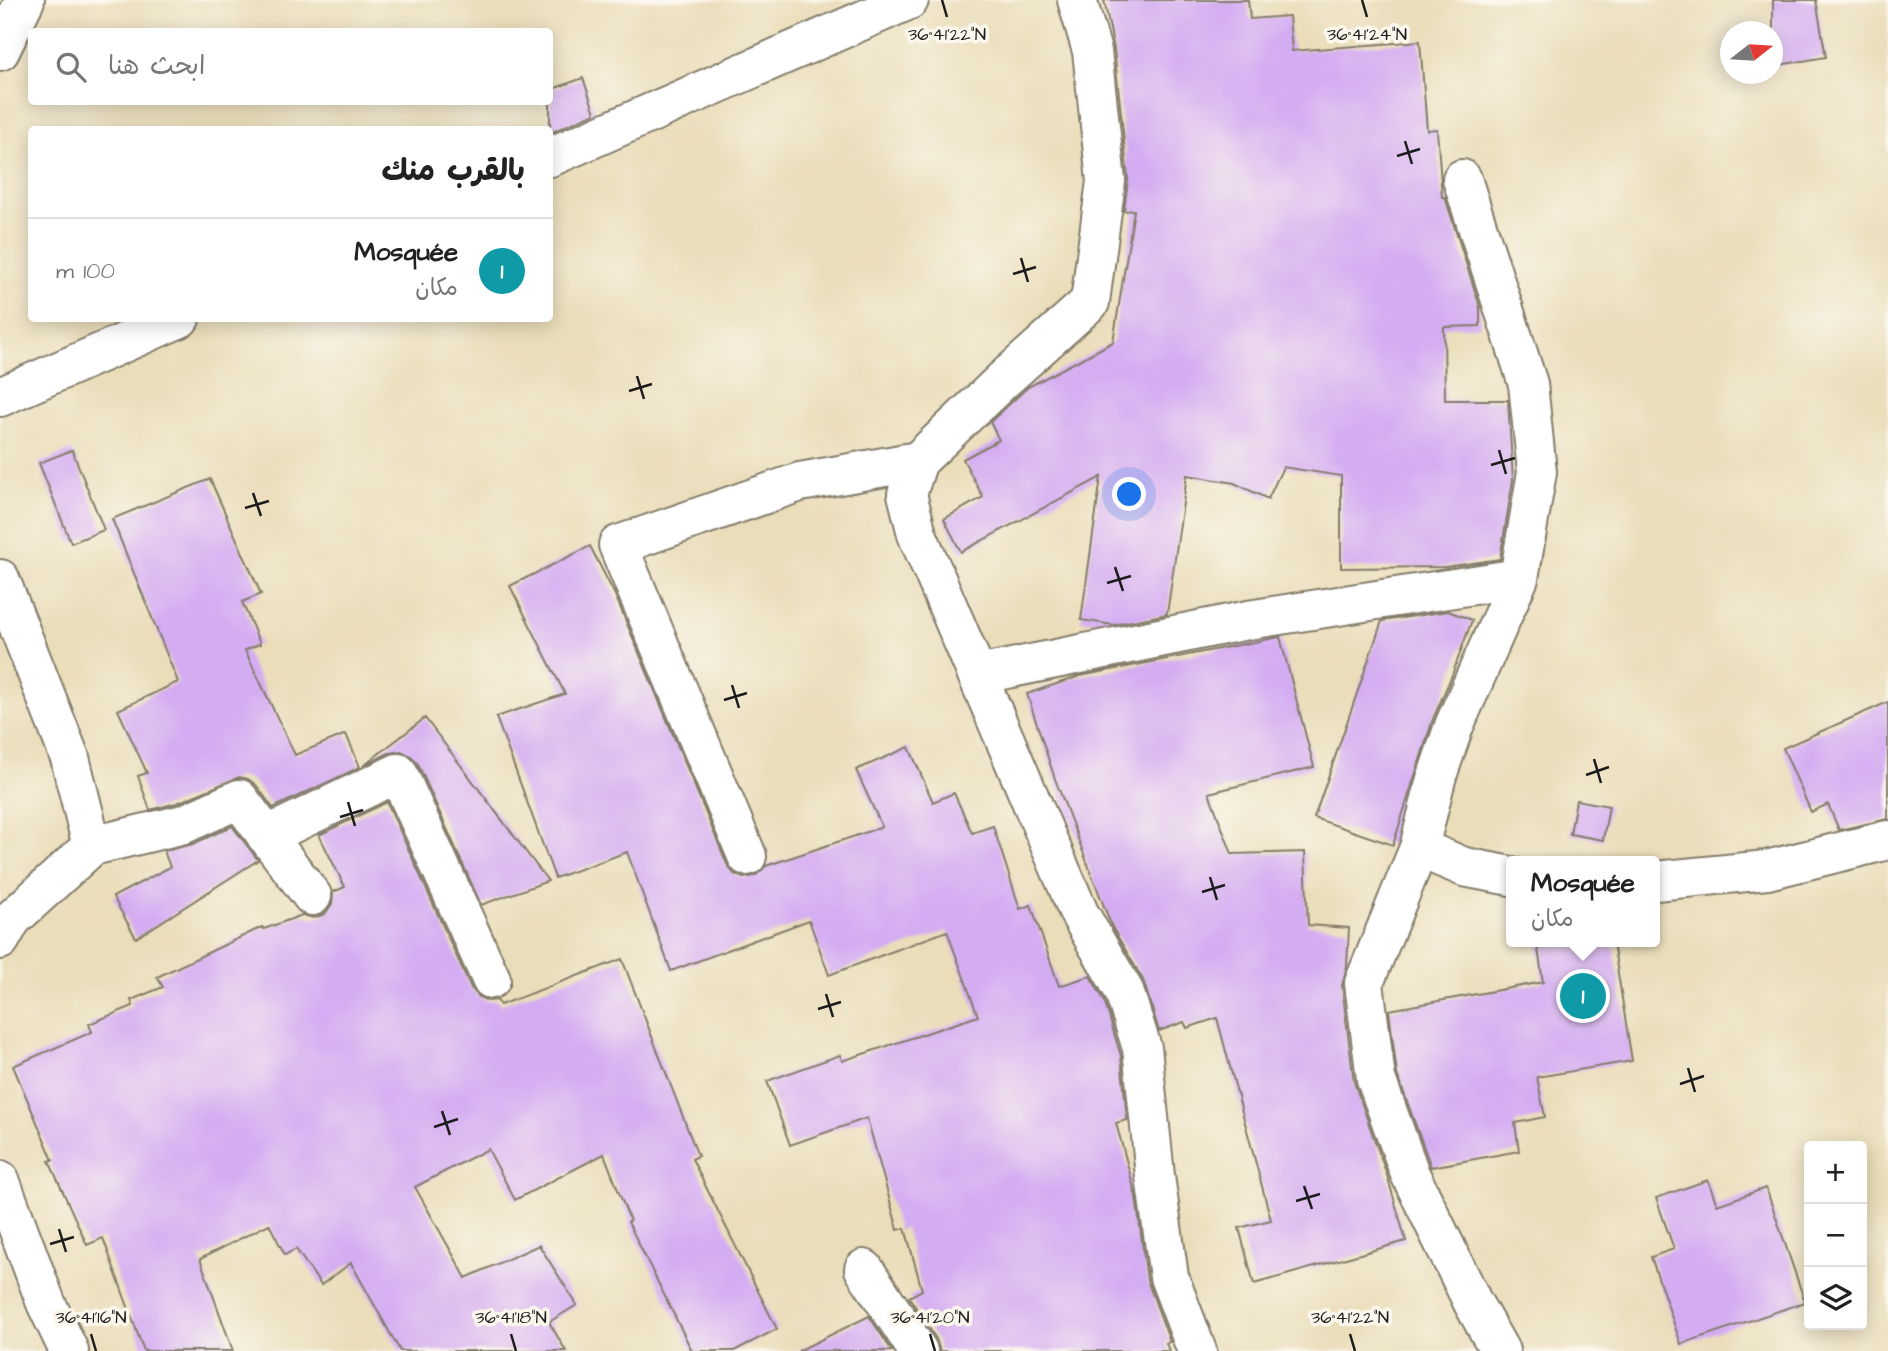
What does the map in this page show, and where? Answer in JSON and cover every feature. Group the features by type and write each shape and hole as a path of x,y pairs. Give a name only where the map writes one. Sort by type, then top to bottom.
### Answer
{"street":[{"path":"0,51 25,0"},
{"path":"553,156 909,0"},
{"path":"1077,0 1091,51 1106,181 1090,302 919,461 907,494 917,534 1079,914 1124,991 1142,1048 1155,1176 1169,1276 1197,1351"},
{"path":"1462,179 1528,384 1537,472 1519,578 1454,726 1436,779 1419,848 1364,983 1376,1079 1410,1174 1473,1303 1500,1351"},
{"path":"0,397 171,322"},
{"path":"747,856 618,545 800,482 919,461"},
{"path":"977,675 1248,620 1519,578"},
{"path":"0,579 70,758 92,846"},
{"path":"267,836 398,773 491,979"},
{"path":"0,940 12,919 92,846 184,824 239,799 312,896"},
{"path":"1660,881 1767,870 1888,840"},
{"path":"1419,848 1464,867 1506,875"},
{"path":"0,1180 46,1303 69,1351"},
{"path":"864,1269 918,1351"}],"building":[{"path":"1104,0 1248,0 1250,19 1289,16 1292,51 1420,41 1427,130 1437,129 1442,197 1445,197 1480,307 1480,326 1444,327 1445,400 1508,400 1513,480 1500,559 1445,567 1341,568 1341,476 1283,467 1268,499 1234,483 1187,475 1167,614 1113,625 1081,620 1101,477 961,552 944,519 983,497 963,459 999,440 990,422 1028,387 1113,342 1134,210 1124,211 1128,179 1114,49"},
{"path":"1773,0 1816,0 1826,57 1783,64 1783,21 1773,21"},
{"path":"583,78 595,113 553,132 553,126 550,126 550,105 553,105 553,89"},
{"path":"72,450 104,530 71,543 39,463"},
{"path":"210,479 261,594 242,602 260,644 245,650 295,755 346,734 360,767 273,808 256,785 239,777 177,803 150,810 138,776 147,773 118,710 178,682 112,519"},
{"path":"590,546 615,595 727,864 734,874 743,878 755,876 766,866 882,827 856,770 909,747 933,802 954,793 972,833 993,826 1020,909 1031,905 1059,986 1090,976 1104,1000 1121,1056 1127,1120 1116,1123 1136,1196 1147,1280 1170,1342 1166,1343 1169,1351 940,1351 936,1339 909,1297 922,1290 905,1228 898,1230 867,1118 790,1145 767,1081 840,1055 842,1061 978,1016 947,931 829,975 809,920 671,971 627,852 555,878 496,717 565,694 510,586"},
{"path":"1448,611 1472,620 1433,719 1393,845 1314,818 1382,621"},
{"path":"1280,637 1314,767 1209,793 1232,854 1305,852 1308,925 1349,928 1347,966 1342,986 1354,1082 1387,1175 1406,1241 1254,1284 1239,1228 1271,1220 1217,1018 1187,1028 1184,1022 1159,1031 1143,980 1112,927 1055,779 1027,694 1080,676"},
{"path":"1888,702 1888,819 1839,830 1828,804 1811,812 1783,748"},
{"path":"425,718 548,881 481,905 418,764 411,756 401,751 389,753 363,766"},
{"path":"1576,800 1609,806 1603,840 1570,834"},
{"path":"387,802 471,988 479,997 488,1001 497,1000 500,1005 622,959 698,1156 692,1159 777,1329 734,1351 692,1351 628,1222 630,1221 604,1154 515,1200 488,1149 415,1187 466,1278 539,1245 577,1305 549,1322 566,1351 400,1351 351,1263 321,1285 296,1249 285,1255 269,1224 200,1259 233,1351 144,1351 103,1238 87,1245 49,1161 53,1160 13,1066 92,1032 89,1024 133,1006 131,1000 163,987 157,977 262,927 264,929 302,915 314,918 325,914 332,904 333,892 345,887 319,835"},
{"path":"232,826 258,860 136,938 113,897 170,867 164,851 193,844"},
{"path":"1538,947 1614,947 1632,1061 1537,1077 1545,1117 1515,1123 1519,1151 1431,1167 1397,1074 1389,1010 1543,982"},
{"path":"1708,1180 1717,1205 1766,1188 1804,1302 1681,1344 1651,1257 1674,1249 1656,1198"},
{"path":"869,1316 892,1351 798,1351"}],"place":[{"name":"Mosquée","path":"1583,996"}]}
